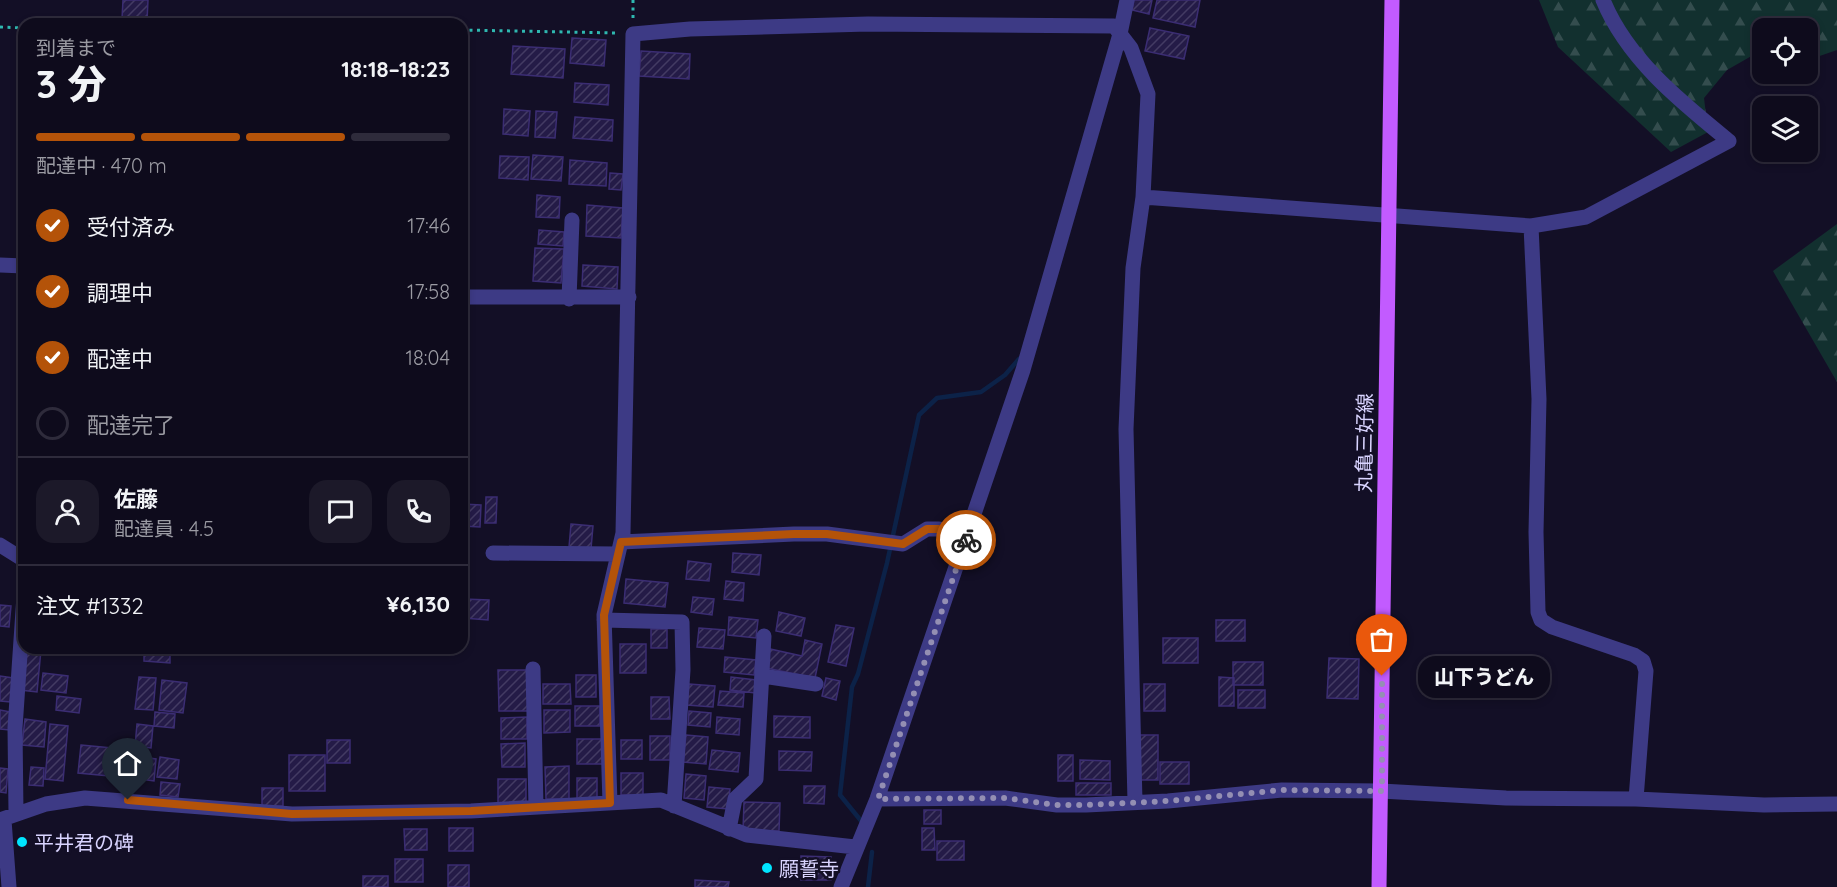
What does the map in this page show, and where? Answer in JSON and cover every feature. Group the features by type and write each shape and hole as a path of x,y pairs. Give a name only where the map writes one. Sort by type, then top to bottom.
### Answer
{"main road":[{"name":"丸亀三好線","path":"1380,887 1392,0"}],"street":[{"path":"841,887 855,848 878,799 1023,370 1127,0"},
{"path":"1143,196 1531,226 1586,217 1729,141 1681,102 1639,57 1609,16 1602,0"},
{"path":"610,803 604,620 623,533 633,34 690,29 868,24 1117,30"},
{"path":"1117,30 1131,48 1148,94 1143,196 1133,268 1125,429 1135,802"},
{"path":"569,299 572,220"},
{"path":"1531,226 1539,399 1536,532 1538,612 1541,620 1551,627 1634,655 1643,661 1646,671 1636,799"},
{"path":"0,265 18,266"},
{"path":"468,297 569,299 629,297"},
{"path":"493,553 619,548 794,534 827,534 903,544 927,529 939,529 966,537"},
{"path":"0,545 18,556"},
{"path":"604,620 682,622 682,670 674,806"},
{"path":"729,829 735,799 756,779 764,636"},
{"path":"9,887 6,818 20,654"},
{"path":"533,669 536,807"},
{"path":"762,676 816,684"},
{"path":"878,799 1005,798 1057,805 1135,802 1282,790 1382,791 1506,798 1636,799 1764,805 1837,804"},
{"path":"6,818 46,804 85,798 292,814 471,811 661,800 729,829 782,840 855,848"}],"path":[{"path":"0,27 18,28"},
{"path":"468,30 633,34"}],"green space":[{"path":"1539,0 1837,0 1837,50 1818,57 1818,18 1752,18 1752,56 1727,70 1704,98 1708,132 1671,152 1558,47"},
{"path":"1837,224 1837,382 1773,271"}],"building":[{"path":"123,0 148,0 147,18 122,18"},
{"path":"1134,0 1152,0 1149,14 1132,10"},
{"path":"1157,0 1200,0 1195,27 1153,18"},
{"path":"1150,28 1189,36 1184,59 1145,51"},
{"path":"572,38 606,40 604,66 570,63"},
{"path":"513,46 565,49 563,78 511,74"},
{"path":"641,51 690,54 689,79 639,76"},
{"path":"575,83 609,85 608,105 574,102"},
{"path":"504,109 530,111 528,136 503,134"},
{"path":"536,111 557,112 555,138 535,137"},
{"path":"575,117 613,120 612,141 573,138"},
{"path":"533,155 563,157 561,181 531,179"},
{"path":"500,156 529,157 528,180 499,178"},
{"path":"570,160 607,163 606,186 569,184"},
{"path":"610,173 623,174 621,190 609,189"},
{"path":"537,195 560,197 559,218 536,217"},
{"path":"587,205 623,208 621,238 586,236"},
{"path":"539,230 564,232 563,246 538,244"},
{"path":"535,248 564,249 561,283 533,281"},
{"path":"583,265 618,267 617,289 582,286"},
{"path":"486,497 497,497 496,523 485,523"},
{"path":"468,504 481,505 480,527 468,526"},
{"path":"571,524 593,526 591,549 569,547"},
{"path":"733,553 761,555 759,575 732,572"},
{"path":"688,561 711,564 709,581 686,579"},
{"path":"626,579 668,583 665,607 624,603"},
{"path":"726,581 744,583 743,601 724,599"},
{"path":"693,597 714,599 712,615 691,612"},
{"path":"468,599 489,600 488,620 468,618"},
{"path":"0,605 11,606 9,627 0,626"},
{"path":"779,612 805,618 801,636 776,631"},
{"path":"729,617 758,620 756,638 728,635"},
{"path":"1216,620 1245,620 1245,641 1216,641"},
{"path":"836,625 854,628 846,666 828,662"},
{"path":"699,628 725,630 723,649 697,647"},
{"path":"651,629 667,629 667,648 651,648"},
{"path":"1163,638 1198,638 1198,663 1163,663"},
{"path":"805,640 822,644 815,678 766,668 770,649 802,656"},
{"path":"620,644 646,644 646,673 620,673"},
{"path":"23,654 41,654 37,692 20,690"},
{"path":"144,654 170,654 170,663 144,661"},
{"path":"725,657 756,660 754,675 724,672"},
{"path":"1329,658 1359,659 1358,699 1327,698"},
{"path":"1233,662 1263,662 1263,685 1233,685"},
{"path":"498,670 527,670 528,711 499,711"},
{"path":"43,673 68,676 66,693 41,690"},
{"path":"576,675 596,675 596,697 576,697"},
{"path":"0,676 13,678 10,702 0,701"},
{"path":"139,677 156,678 153,710 135,709"},
{"path":"731,677 756,680 755,693 730,690"},
{"path":"1219,677 1234,678 1234,706 1219,706"},
{"path":"826,678 840,681 836,700 822,696"},
{"path":"162,680 187,683 183,713 159,710"},
{"path":"543,684 570,684 571,704 543,704"},
{"path":"689,684 715,686 713,707 687,705"},
{"path":"1144,684 1165,684 1165,711 1144,711"},
{"path":"1238,690 1265,690 1265,708 1238,708"},
{"path":"720,691 744,693 743,707 718,705"},
{"path":"57,696 81,699 79,713 56,710"},
{"path":"651,697 669,697 670,719 651,719"},
{"path":"575,706 600,706 600,726 575,726"},
{"path":"0,710 11,712 9,730 0,729"},
{"path":"544,710 570,710 570,732 544,733"},
{"path":"689,711 711,713 710,727 688,725"},
{"path":"155,712 175,714 174,728 154,726"},
{"path":"774,716 810,717 810,738 774,737"},
{"path":"527,717 527,739 501,739 501,718"},
{"path":"717,717 740,719 739,735 716,733"},
{"path":"25,719 46,722 44,747 22,745"},
{"path":"50,724 68,726 63,781 45,779"},
{"path":"137,724 153,726 151,748 135,746"},
{"path":"686,735 708,737 706,764 683,762"},
{"path":"1139,735 1158,735 1158,780 1139,780"},
{"path":"650,736 670,736 670,760 650,760"},
{"path":"577,739 603,739 603,764 577,764"},
{"path":"327,740 350,740 350,763 327,763"},
{"path":"621,740 642,740 642,759 621,759"},
{"path":"525,743 525,767 502,767 501,744"},
{"path":"81,745 112,748 109,776 78,773"},
{"path":"712,750 740,753 738,772 709,769"},
{"path":"779,751 812,752 811,771 779,770"},
{"path":"289,755 325,755 325,791 289,791"},
{"path":"1058,755 1073,755 1073,781 1058,781"},
{"path":"142,757 156,759 154,781 140,779"},
{"path":"160,757 179,760 177,779 157,777"},
{"path":"1080,760 1110,761 1110,780 1080,779"},
{"path":"1160,762 1189,762 1189,784 1160,784"},
{"path":"569,766 569,799 546,799 545,767"},
{"path":"31,767 44,768 43,786 29,785"},
{"path":"0,768 8,769 6,793 0,792"},
{"path":"621,773 643,773 643,795 621,795"},
{"path":"686,774 706,776 704,800 684,798"},
{"path":"577,778 597,778 597,800 577,800"},
{"path":"498,779 526,779 526,803 498,803"},
{"path":"161,782 180,784 178,797 160,795"},
{"path":"1076,783 1111,783 1111,795 1076,795"},
{"path":"804,786 825,786 824,804 804,803"},
{"path":"709,787 730,789 728,809 707,807"},
{"path":"262,788 283,788 283,806 262,806"},
{"path":"744,802 780,803 779,831 743,830"},
{"path":"924,810 941,810 941,824 924,824"},
{"path":"449,828 473,828 473,851 449,851"},
{"path":"922,828 934,828 935,850 922,850"},
{"path":"404,829 427,829 427,850 405,850"},
{"path":"937,841 964,841 964,860 937,860"},
{"path":"801,856 831,857 831,880 801,880"},
{"path":"395,859 423,859 423,882 395,882"},
{"path":"448,865 469,865 469,887 448,887"},
{"path":"363,876 388,876 388,887 363,887"},
{"path":"695,880 729,882 728,887 695,887"}],"waterway":[{"path":"862,822 840,795 852,687 858,674 887,563 919,415 937,398 981,392 1005,375 1019,359"},
{"path":"868,887 872,852"}],"way so far":[{"path":"966,540 907,708 878,799 1005,798 1057,805 1086,805 1168,801 1282,790 1382,791 1382,676"}],"place":[{"name":"山下うどん","path":"1382,676"},
{"name":"平井君の碑","path":"22,842"},
{"name":"願誓寺","path":"767,868"}],"route":[{"path":"128,800 292,814 471,811 610,803 604,615 616,554 621,542 827,534 903,544 927,529 939,529 966,537 966,540"}]}
